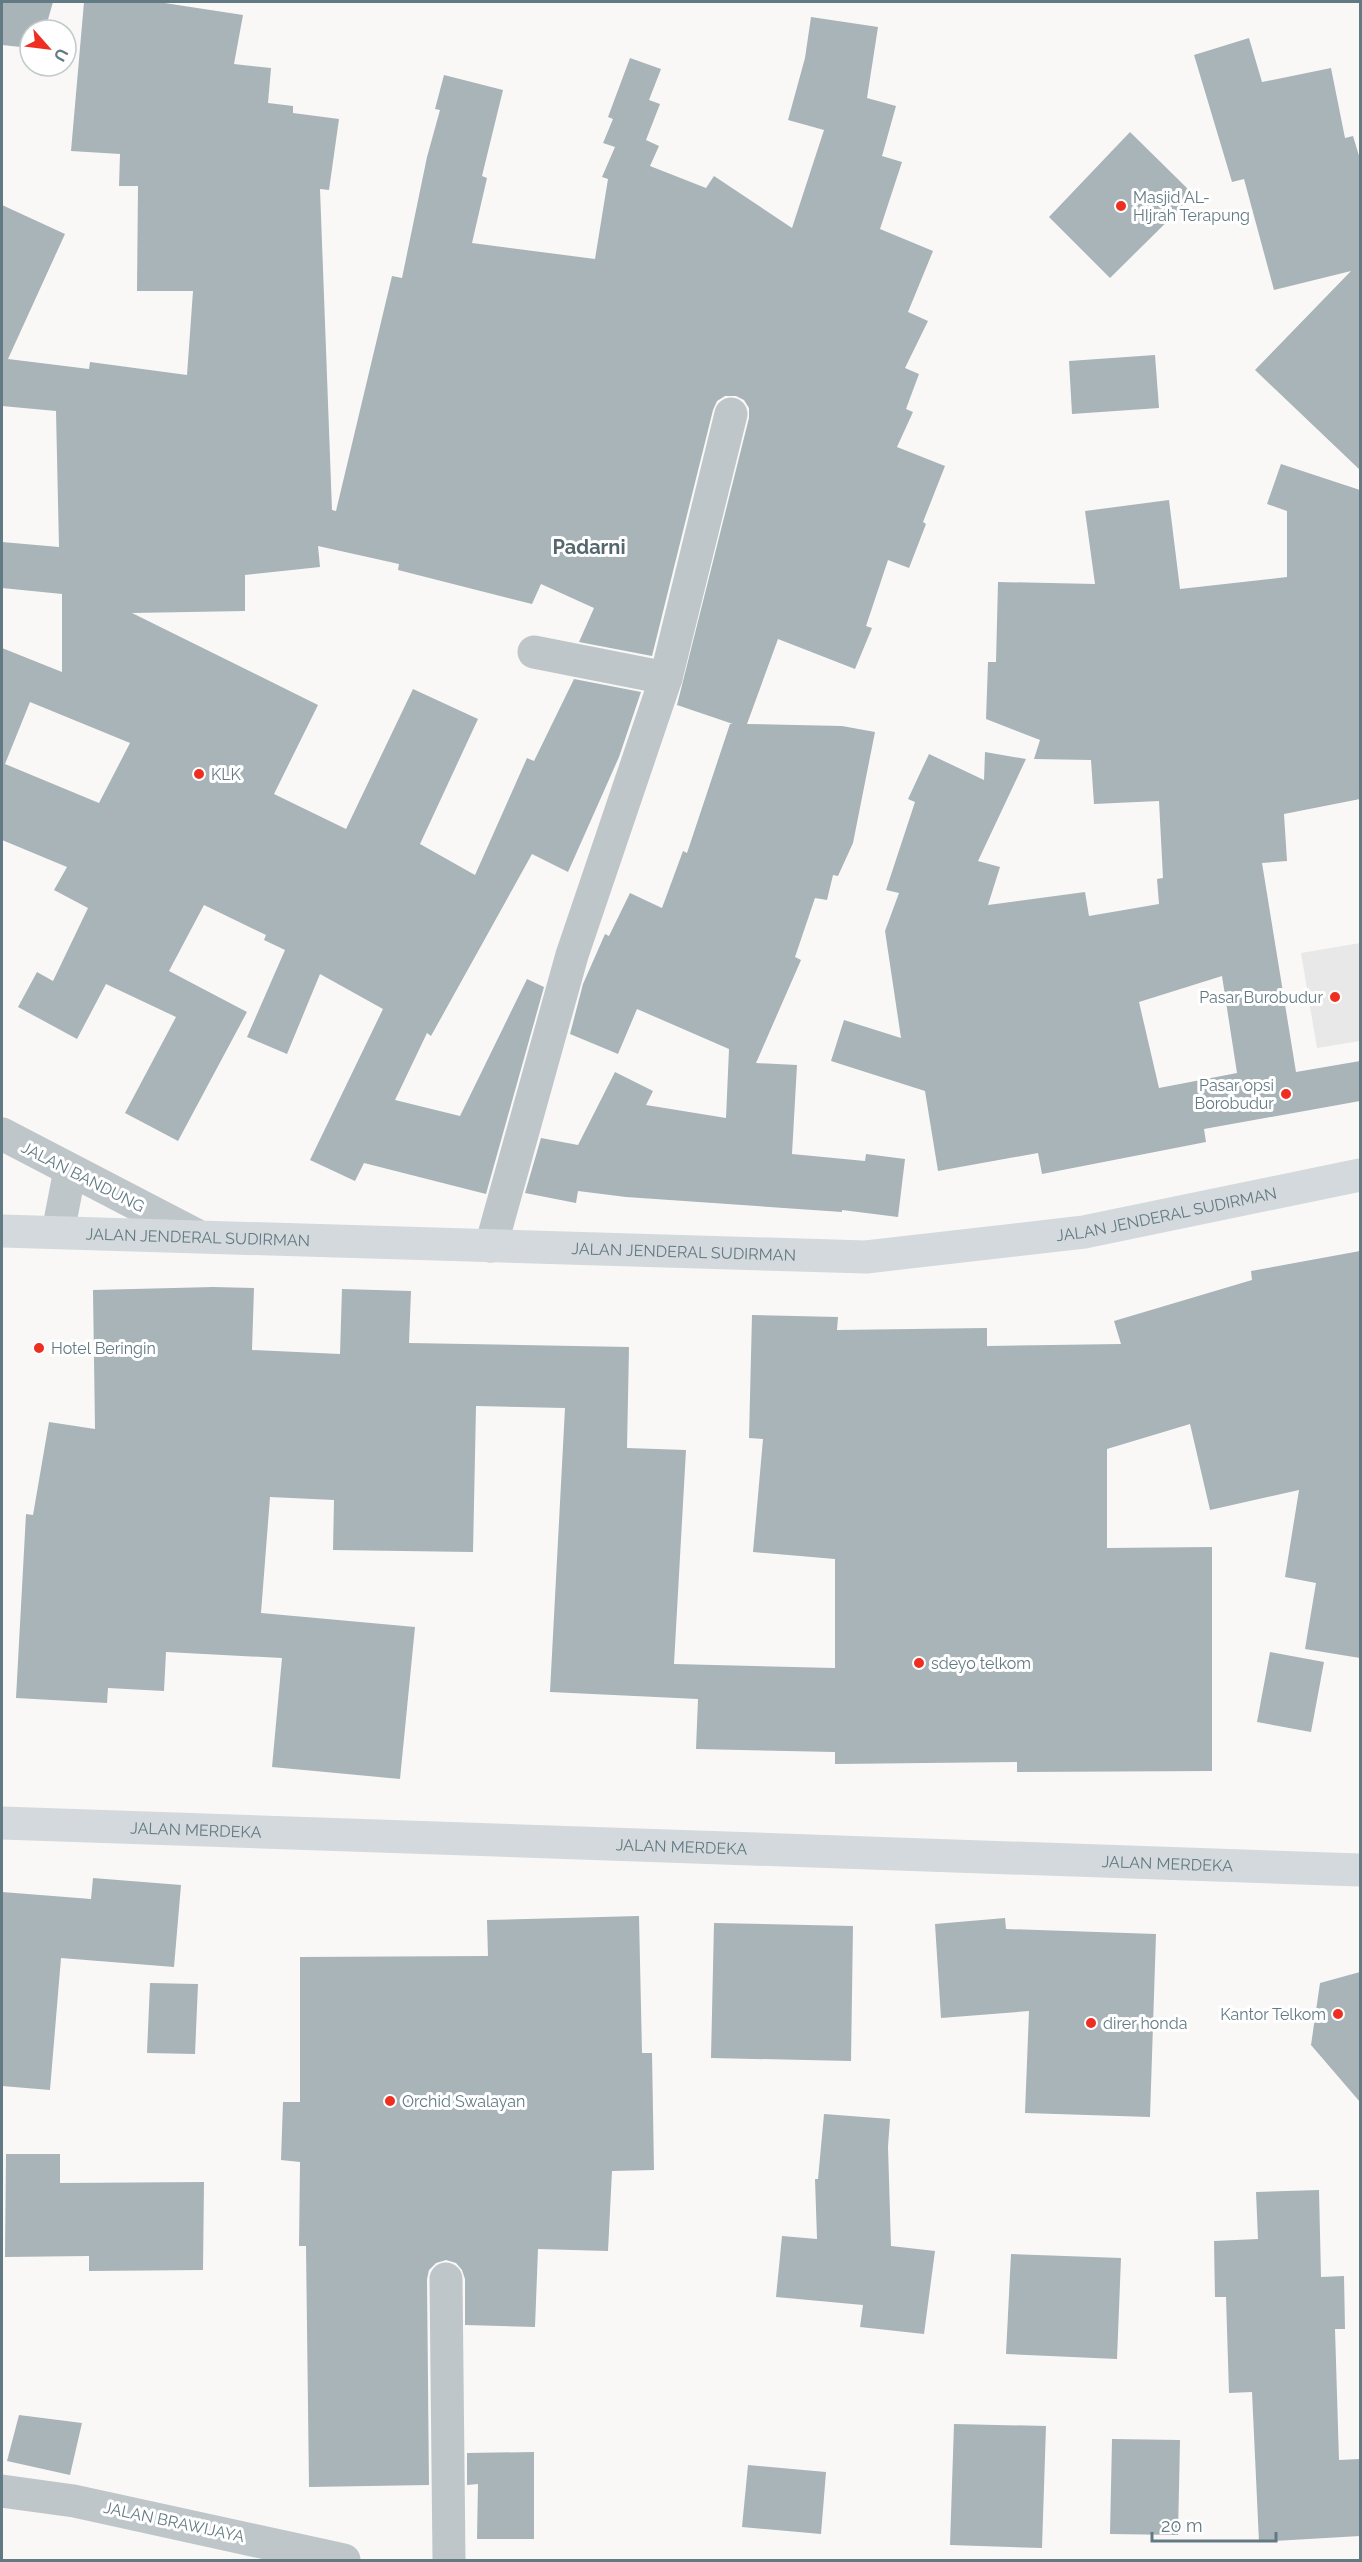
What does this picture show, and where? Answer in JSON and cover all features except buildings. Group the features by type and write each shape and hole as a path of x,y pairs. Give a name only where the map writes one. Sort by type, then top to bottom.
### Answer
{"highway":[{"name":"JALAN JENDERAL SUDIRMAN","path":"2,1231 196,1235 866,1257 1084,1232 1360,1175"},
{"name":"JALAN MERDEKA","path":"2,1822 1360,1870"}],"street":[{"path":"491,1246 572,955 666,678 731,414"},
{"path":"534,652 666,678"},
{"name":"JALAN BANDUNG","path":"2,1134 196,1235"},
{"path":"58,1232 70,1170"},
{"path":"446,2278 449,2560"},
{"name":"JALAN BRAWIJAYA","path":"2,2491 74,2501 344,2560"}],"shaded area":[{"name":"Pasar Burobudur","path":"1360,943 1360,1041 1317,1048 1301,953"}],"place":[{"name":"Masjid AL- HIjrah Terapung","path":"1121,206"},
{"name":"KLK","path":"199,774"},
{"name":"Pasar Burobudur","path":"1335,997"},
{"name":"Pasar opsi Borobudur","path":"1286,1094"},
{"name":"Hotel Beringin","path":"39,1348"},
{"name":"sdeyo telkom","path":"919,1663"},
{"name":"Kantor Telkom","path":"1338,2014"},
{"name":"direr honda","path":"1091,2023"},
{"name":"Orchid Swalayan","path":"390,2101"}],"district":[{"name":"Padarni","path":"589,547"}]}
